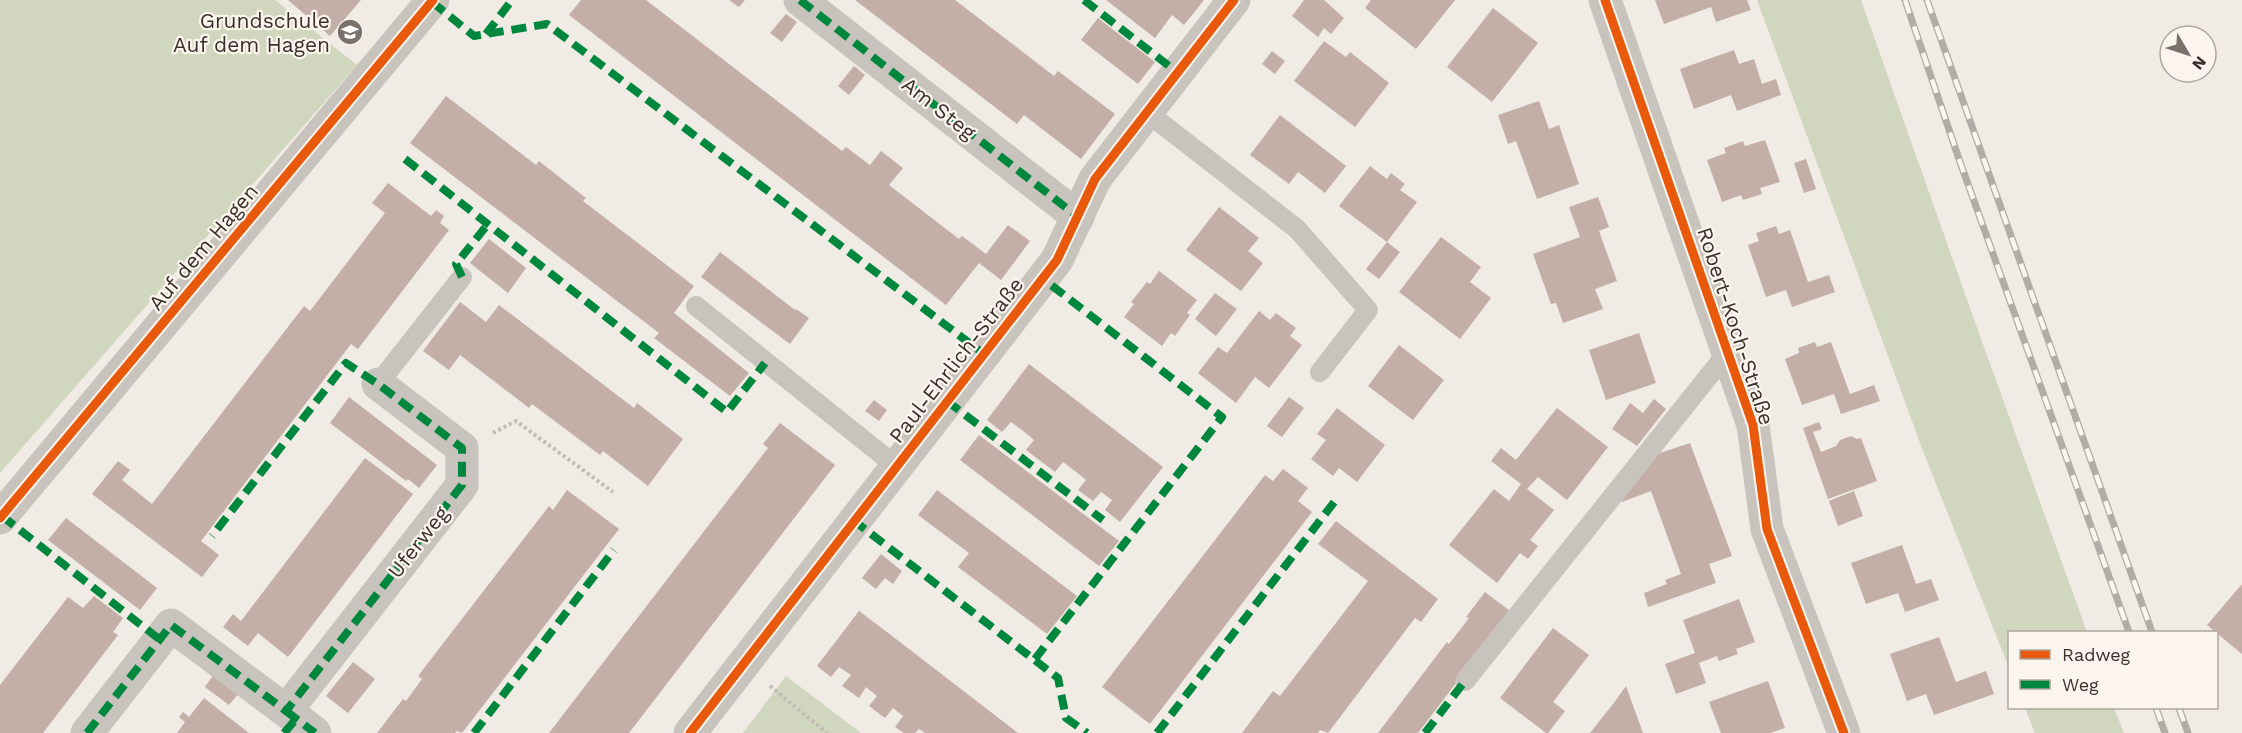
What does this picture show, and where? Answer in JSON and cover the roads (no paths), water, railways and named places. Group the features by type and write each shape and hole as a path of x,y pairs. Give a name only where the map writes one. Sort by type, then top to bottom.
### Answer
{"street":[{"name":"Auf dem Hagen","path":"0,518 433,0"},
{"name":"Am Steg","path":"800,0 1078,217"},
{"name":"Paul-Ehrlich-Straße","path":"690,733 742,663 1057,260 1095,179 1234,0"},
{"name":"Robert-Koch-Straße","path":"1605,0 1753,425 1767,529 1844,733"},
{"name":"Uferweg","path":"286,711 462,485 462,448 378,384"},
{"path":"87,733 171,625 315,733"}],"lane":[{"path":"1148,112 1297,229 1368,310 1320,372"},
{"path":"378,384 462,277"},
{"path":"696,306 896,466"},
{"path":"1465,681 1728,352"}],"railway":[{"path":"1905,0 1960,162 2129,631"},
{"path":"1927,0 2152,631"},
{"path":"2156,709 2165,733"},
{"path":"2179,709 2188,733"}],"place":[{"name":"Grundschule Auf dem Hagen","path":"350,32"}]}
